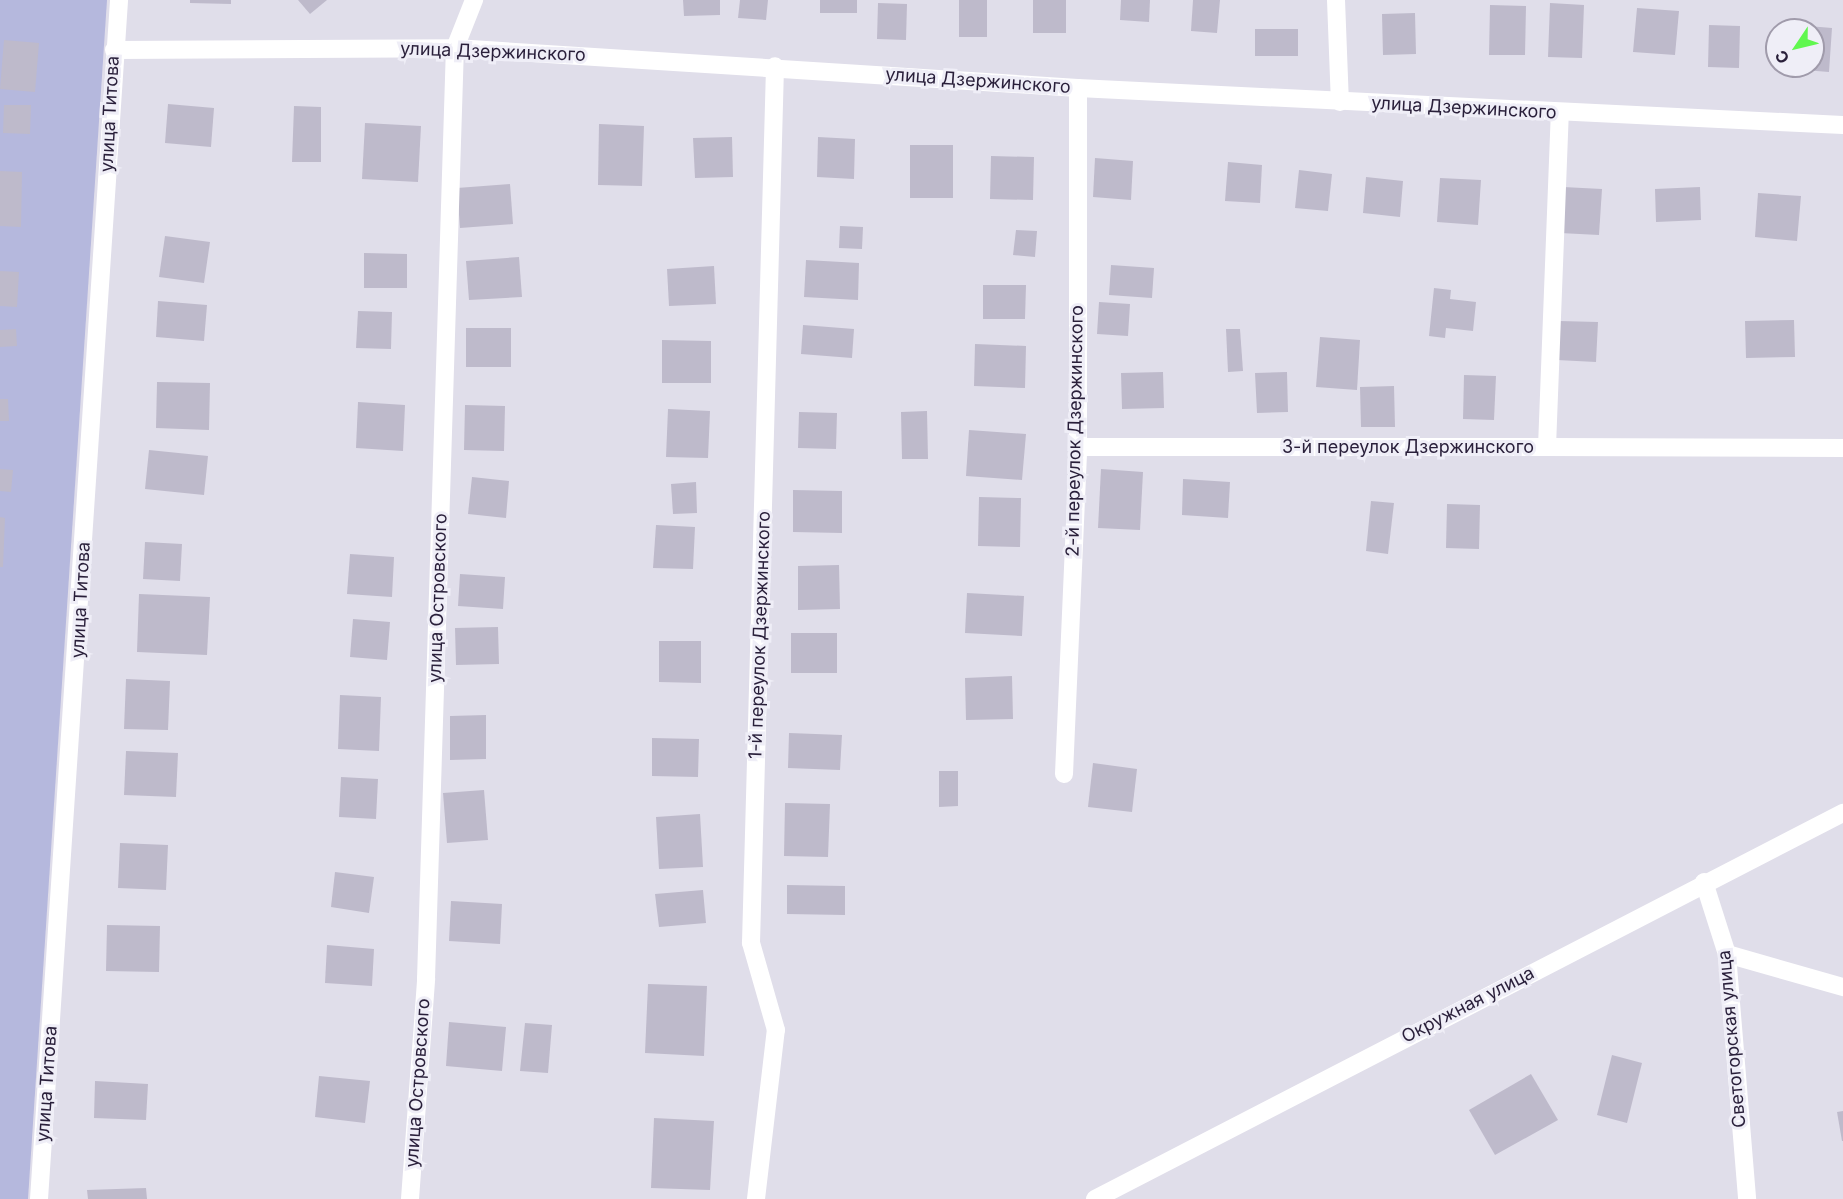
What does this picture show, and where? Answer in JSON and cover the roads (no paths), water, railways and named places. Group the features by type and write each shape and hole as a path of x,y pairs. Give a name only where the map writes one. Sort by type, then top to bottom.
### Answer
{"street":[{"name":"улица Титова","path":"39,1199 119,0"},
{"name":"улица Островского","path":"410,1199 426,979 454,48 474,0"},
{"path":"1336,0 1340,102"},
{"name":"улица Дзержинского","path":"114,50 454,48 775,66 1078,88 1843,125"},
{"name":"1-й переулок Дзержинского","path":"756,1199 776,1030 752,943 775,66"},
{"name":"2-й переулок Дзержинского","path":"1064,774 1078,447 1078,88"},
{"name":"3-й переулок Дзержинского","path":"1078,447 1547,447 1560,112"},
{"path":"1547,447 1843,448"},
{"name":"Окружная улица","path":"1095,1199 1704,882 1843,813"},
{"name":"Светогорская улица","path":"1704,882 1727,954 1747,1199"},
{"path":"1727,954 1843,987"}]}
